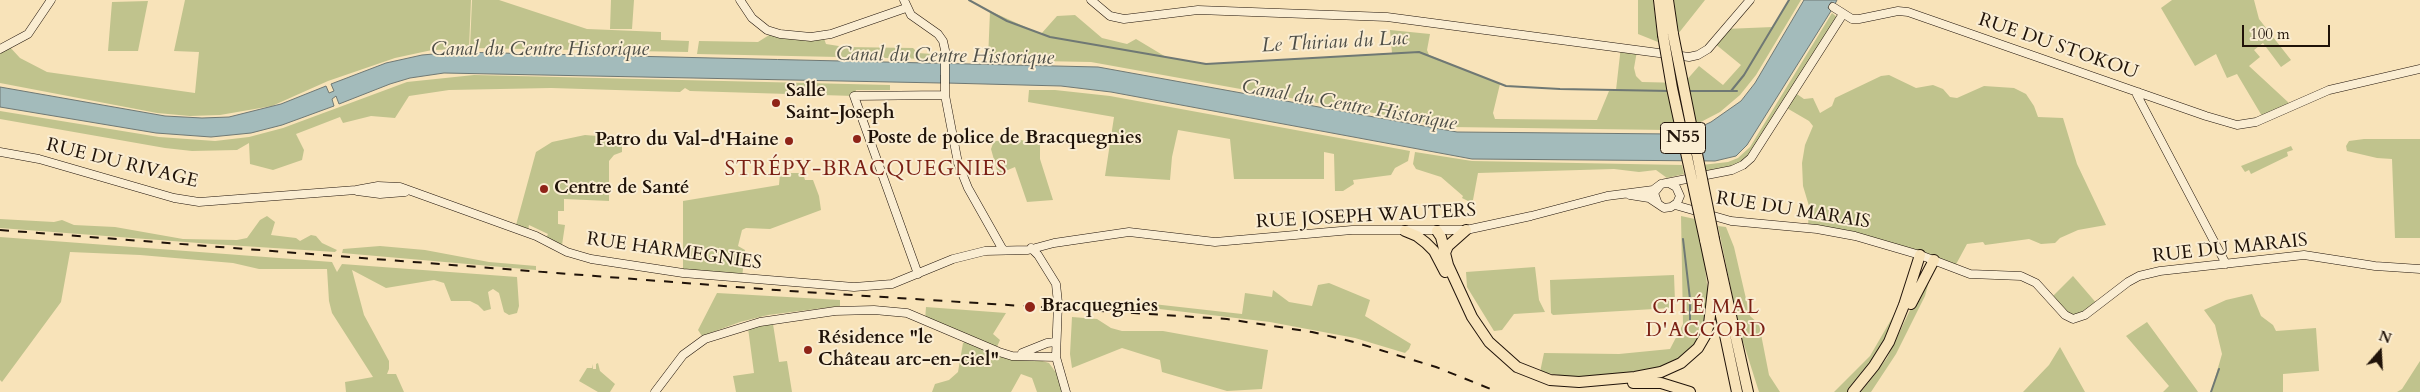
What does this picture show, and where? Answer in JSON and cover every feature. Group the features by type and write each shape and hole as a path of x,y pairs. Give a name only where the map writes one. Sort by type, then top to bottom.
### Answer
{"highway":[{"name":"N55","path":"1660,0 1668,35"},
{"name":"N55","path":"1668,0 1668,35 1672,88 1748,392"},
{"path":"1440,252 1466,230"},
{"path":"1405,231 1417,236 1440,252 1472,317 1500,354 1526,372 1550,380 1602,381 1649,375 1681,363 1698,348 1705,336 1709,324 1714,281"},
{"path":"1437,231 1440,252 1476,332 1494,355 1512,370 1535,381 1562,386 1653,383 1671,385 1690,392"},
{"name":"N55","path":"1710,239 1714,281 1737,392"},
{"path":"1853,392 1874,366 1889,342 1904,306 1920,255"},
{"path":"1858,392 1885,358 1934,260"},
{"path":"1745,379 1754,392"}],"street":[{"path":"0,50 28,34 51,0"},
{"path":"740,0 752,18 767,30 780,34 811,37 831,34 905,4 911,15 940,36 944,44 944,92 958,163 968,188 1002,248"},
{"path":"1091,0 1110,16 1124,19 1198,10 1387,17 1689,56 1698,55 1708,49 1750,0"},
{"path":"1832,7 1843,14"},
{"name":"RUE DU STOKOU","path":"1843,14 1852,19 1874,17 1898,11 1908,12 2225,122 2247,124 2264,119 2329,90 2420,69"},
{"name":"RUE JOSEPH WAUTERS","path":"1051,242 1129,232 1215,242 1352,230 1466,230 1618,194 1653,190 1665,184 1732,170 1743,165 1751,158 1843,14"},
{"path":"944,92 854,96 918,274 961,257 989,250 1002,248 1036,253 1051,242"},
{"path":"2142,93 2137,95 2226,264"},
{"name":"RUE DU RIVAGE","path":"0,152 39,160 174,198 198,202 386,186 400,187 412,192"},
{"path":"1678,199 1676,186 1665,184 1654,194 1658,204 1664,208 1678,199 1682,188 1694,178"},
{"name":"RUE HARMEGNIES","path":"412,192 536,236 567,252 591,259 683,273 854,287 887,285 918,274"},
{"name":"RUE JOSEPH WAUTERS","path":"1618,194 1649,198 1658,204"},
{"name":"RUE DU MARAIS","path":"1678,199 1692,210 1731,221 1827,231 1869,240 1920,255 1970,274 2021,276 2030,279 2046,292 2065,315 2076,319 2139,276 2160,271 2304,255 2371,265 2420,269"},
{"path":"1002,248 1036,253 1046,249 1051,242"},
{"path":"1036,253 1051,242"},
{"path":"1036,253 1054,279 1058,292 1056,357 1066,392"},
{"path":"655,392 683,354 697,343 712,336 760,322 834,311 907,313 999,352 1056,357"},
{"path":"1017,355 1047,343 1055,342"}],"green space":[{"path":"185,0 471,0 469,49 432,50 395,58 328,81 272,106 220,115 190,116 157,113 0,83 0,49 8,45 20,58 47,72 195,93 199,52 174,51"},
{"path":"472,0 499,0 587,29 661,32 661,40 689,41 688,52 470,48"},
{"path":"611,0 634,0 632,29 610,29"},
{"path":"1638,0 1653,0 1658,42 1638,34"},
{"path":"1674,0 1705,0 1678,34"},
{"path":"1789,0 1801,0 1756,75 1740,95 1720,112 1697,124 1667,130 1451,127 1091,62 988,60 990,11 1041,34 1057,16 1075,15 1102,38 1127,44 1136,39 1166,57 1206,64 1392,53 1390,30 1430,34 1427,50 1429,55 1500,84 1493,113 1495,119 1597,120 1609,91 1616,90 1621,46 1637,51 1634,68 1636,76 1642,82 1684,83 1699,66 1723,85 1741,65 1714,43 1725,29 1773,27"},
{"path":"2172,0 2254,0 2259,19 2291,60 2281,67 2263,43 2254,50 2260,57 2249,66 2289,103 2262,116 2237,74 2227,78 2216,54 2195,66 2161,8"},
{"path":"148,1 138,51 108,51 112,2"},
{"path":"1832,13 1838,18 1794,92 1804,99 1813,98 1820,113 1832,106 1835,98 1881,76 1889,75 1916,88 1933,85 1943,89 1950,97 1957,98 1984,86 2014,88 2026,94 2034,106 2038,117 2063,118 2077,164 2106,225 2078,230 2060,238 2055,243 2041,244 2029,239 1985,245 1983,242 1967,244 1954,268 1934,260 1808,228 1809,206 1803,186 1802,163 1805,145 1813,126 1809,121 1785,107 1743,165 1704,176 1702,165 1728,162 1738,158 1750,147"},
{"path":"774,32 823,36 826,44 845,47 913,48 918,53 932,54 933,59 697,54 699,41 758,42"},
{"path":"474,75 890,85 890,90 856,90 854,96 690,91 685,88 680,92 551,88 449,90 409,96 395,118 371,116 343,123 340,117 296,134 304,150 302,160 273,170 250,164 249,143 237,150 192,151 0,119 0,111 159,137 215,141 249,137 283,128 407,82"},
{"path":"1029,90 1055,90 1110,96 1410,151 1408,161 1395,168 1391,175 1353,180 1354,184 1343,191 1335,191 1334,154 1324,152 1324,179 1234,179 1230,139 1178,130 1172,157 1170,180 1105,176 1114,117 1028,102"},
{"path":"585,135 622,138 622,152 614,155 609,161 609,201 564,199 564,211 558,211 558,224 565,225 562,245 546,238 548,234 529,225 528,230 516,225 536,152 552,142"},
{"path":"2364,139 2420,139 2420,238 2395,238 2392,159 2377,158 2347,151 2346,146 2349,141"},
{"path":"1021,140 1040,145 1040,159 1053,200 1027,202 1015,167 998,174 991,149 994,141"},
{"path":"2291,146 2293,150 2287,152 2288,156 2251,174 2249,170 2245,172 2241,166"},
{"path":"1415,152 1472,161 1682,165 1684,174 1667,178 1656,170 1639,172 1614,169 1478,173 1473,200 1470,202 1462,198 1463,196 1441,177 1416,169 1413,164"},
{"path":"780,173 803,173 805,180 813,180 819,196 821,210 770,229 746,228 742,230 738,246 745,250 742,278 683,273 683,201 779,185"},
{"path":"267,216 275,222 271,235 296,238 300,241 311,235 316,236 322,243 337,250 335,252 212,244 0,228 0,219 54,222 62,220 74,225 115,227 183,239 237,240 247,238 260,220"},
{"path":"1681,216 1695,219 1702,245 1708,292 1705,327 1692,349 1683,357 1657,368 1607,376 1572,377 1540,372 1544,353 1619,354 1670,349 1683,324"},
{"path":"1718,226 1726,227 1734,247 1750,316 1759,324 1769,375 1780,392 1759,392 1740,332"},
{"path":"0,237 332,262 337,272 342,264 517,277 519,306 517,313 509,315 504,312 499,293 493,289 488,292 491,309 484,311 470,301 451,301 444,283 434,280 386,288 352,270 364,315 389,361 387,374 396,374 404,392 346,392 345,382 373,377 332,313 329,301 327,269 259,269 233,263 140,255 70,252 61,302 2,382 0,380"},
{"path":"380,246 425,250 489,262 536,266 536,270 342,253 343,249"},
{"path":"1535,267 1539,300 1545,312 1514,314 1502,330 1494,331 1467,287 1466,272"},
{"path":"1932,270 1925,296 1896,354 1871,392 1861,392 1887,358 1926,277"},
{"path":"1674,275 1675,302 1671,308 1553,315 1551,313 1550,280"},
{"path":"2073,276 2098,305 2073,319 2051,298"},
{"path":"1329,283 1370,300 1365,316 1411,344 1409,349 1405,353 1355,338 1270,322 1151,308 1153,304 1242,314 1245,293 1272,297 1273,290 1289,302 1312,306 1318,285"},
{"path":"717,293 840,300 840,306 768,315 740,322 702,336 698,330"},
{"path":"1906,294 1890,336 1849,392 1834,392 1870,356"},
{"path":"2252,294 2261,316 2273,325 2276,331 2316,328 2319,371 2283,374 2283,392 2211,392 2222,354 2215,325 2204,310 2226,300"},
{"path":"926,307 1006,313 993,334 1000,340 995,351 1012,356 1016,360 1032,358 1049,363 1057,374 1063,392 1037,392 1032,378 1021,374 1011,392 932,392 935,384 949,380 958,372 963,343 966,341 925,320"},
{"path":"1072,317 1097,319 1111,328 1122,331 1163,331 1268,350 1262,389 1227,391 1162,372 1160,360 1122,348 1072,368 1070,354"},
{"path":"2147,322 2198,392 2163,392 2169,386 2126,336"},
{"path":"773,324 779,362 787,361 792,392 736,392 733,376 754,373 748,328"},
{"path":"2060,347 2085,392 2023,392 2049,365"},
{"path":"2420,361 2420,392 2397,392 2402,389"},
{"path":"598,363 600,371 615,384 610,392 598,392 579,381 587,368 592,368 592,364 593,369 596,369 596,364"}],"water":[{"path":"1804,0 1837,0 1835,4 1831,2 1828,8 1831,11 1747,145 1736,156 1715,161 1472,159 1111,92 1061,86 946,83 941,75 941,83 444,73 410,78 339,104 336,96 332,99 334,106 282,125 251,133 211,137 156,133 0,107 0,87 165,116 229,117 281,104 326,86 329,93 334,91 331,84 386,63 422,55 457,52 1098,67 1457,132 1672,134 1694,130 1711,122 1741,101 1755,83"}],"waterway":[{"name":"Le Thiriau du Luc","path":"969,0 1007,21 1050,37 1206,64 1419,52 1506,86 1670,91"},
{"path":"1731,91 1744,75 1789,0"},
{"name":"Le Thiriau du Luc","path":"1689,91 1737,91"},
{"path":"1683,239 1690,299 1690,321"},
{"name":"Le Thiriau du Luc","path":"2211,392 2219,369"}],"railway":[{"path":"0,230 789,291 1227,319 1312,332 1354,342 1436,367 1498,392"}],"place":[{"name":"Salle Saint-Joseph","path":"776,103"},
{"name":"Poste de police de Bracquegnies","path":"857,139"},
{"name":"Patro du Val-d'Haine","path":"789,141"},
{"name":"Centre de Santé","path":"544,189"},
{"name":"Bracquegnies","path":"1030,307"},
{"name":"Résidence \"le Château arc-en-ciel\"","path":"808,350"}],"district":[{"name":"STRÉPY-BRACQUEGNIES","path":"866,170"},
{"name":"CITÉ MAL D'ACCORD","path":"1706,320"}],"water label":[{"name":"Canal du Centre Historique","path":"540,50"},
{"name":"Canal du Centre Historique","path":"945,57"},
{"name":"Canal du Centre Historique","path":"1349,106"}]}
